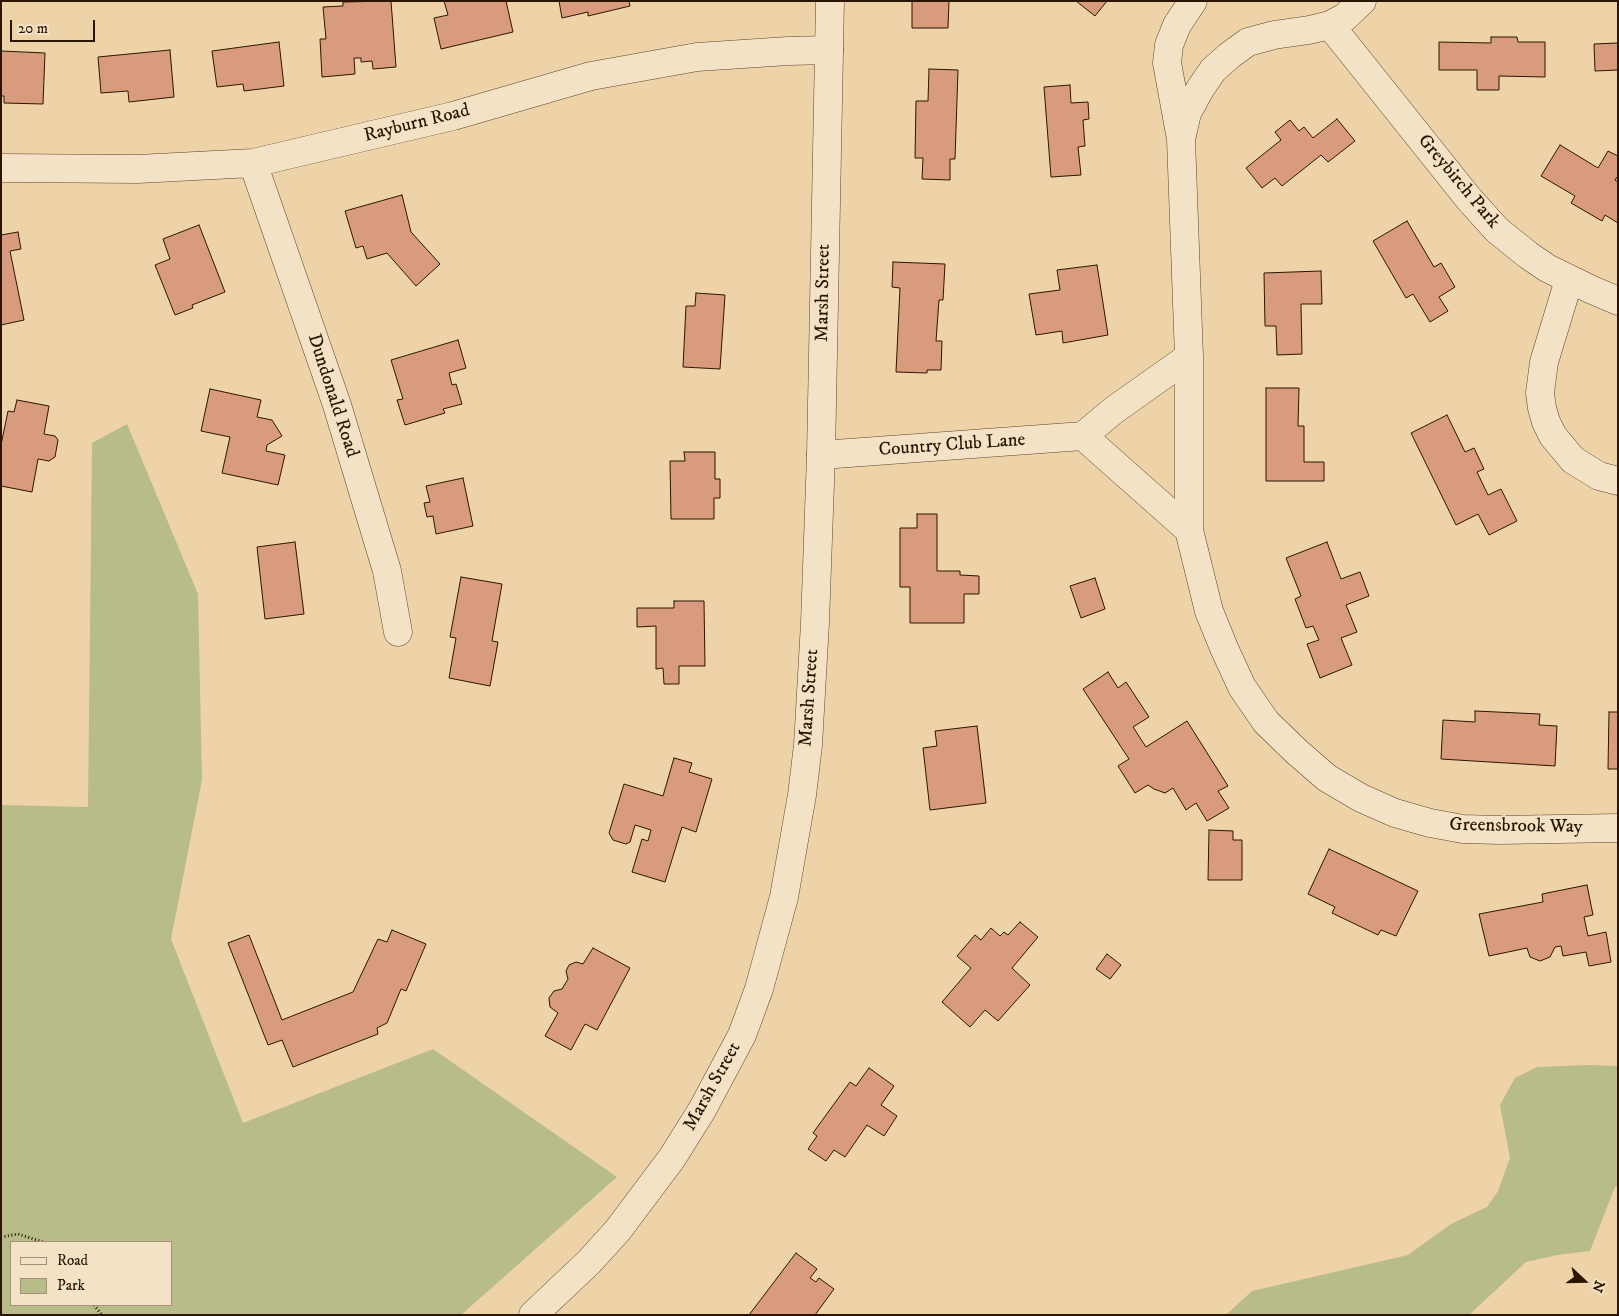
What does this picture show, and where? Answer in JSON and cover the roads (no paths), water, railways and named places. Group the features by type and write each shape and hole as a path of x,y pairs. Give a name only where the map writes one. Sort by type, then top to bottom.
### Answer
{"street":[{"name":"Marsh Street","path":"533,1315 589,1262 618,1230 672,1158 722,1074 742,1035 759,989 784,897 808,744 815,624 821,455 830,1"},
{"path":"1189,530 1188,357 1181,139 1167,63 1169,45 1177,25 1193,1"},
{"path":"1181,139 1187,113 1200,89 1213,70 1230,55 1248,42 1274,35 1330,25 1345,18 1362,1"},
{"name":"Greybirch Park","path":"1330,25 1469,199 1497,230 1528,255 1569,280 1618,300"},
{"name":"Rayburn Road","path":"1,168 138,169 253,163 453,116 591,76 697,57 829,50"},
{"name":"Dundonald Road","path":"253,163 340,414 387,571 398,632"},
{"path":"1569,280 1544,362 1540,393 1542,408 1553,436 1573,460 1598,476 1618,481"},
{"path":"1188,357 1114,410 1083,436 1189,530"},
{"name":"Country Club Lane","path":"821,455 1083,436"},
{"name":"Greensbrook Way","path":"1189,530 1210,612 1242,688 1266,722 1327,778 1361,798 1395,813 1430,823 1463,829 1618,828"}]}
